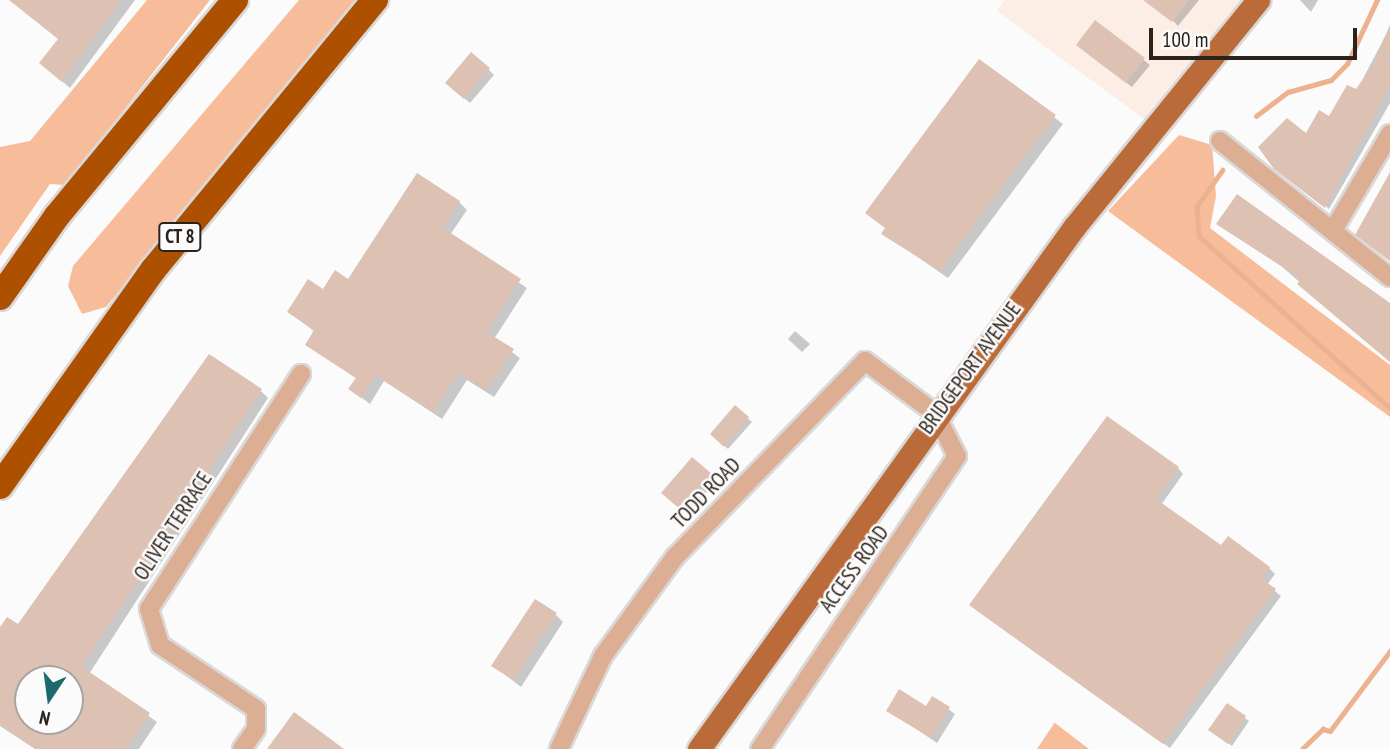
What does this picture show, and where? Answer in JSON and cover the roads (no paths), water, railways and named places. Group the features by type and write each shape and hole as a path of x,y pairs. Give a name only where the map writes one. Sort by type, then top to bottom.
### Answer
{"highway":[{"path":"0,297 57,216 235,0"},
{"name":"CT 8","path":"0,486 153,270 375,0"}],"main road":[{"name":"BRIDGEPORT AVENUE","path":"699,749 935,413 1075,226 1258,0"}],"street":[{"path":"1335,227 1390,134"},
{"path":"1220,141 1335,227 1390,277"},
{"name":"TODD ROAD","path":"559,749 603,656 675,557 865,361 935,413"},
{"name":"OLIVER TERRACE","path":"242,749 256,729 256,709 160,645 149,609 301,374"},
{"name":"ACCESS ROAD","path":"760,749 953,467 956,445 935,413"}],"waterway":[{"path":"1256,116 1288,92 1331,80 1347,64 1377,0"},
{"path":"1223,170 1197,207 1199,236 1390,408"},
{"path":"1302,749 1323,729 1330,731 1390,651"}]}
